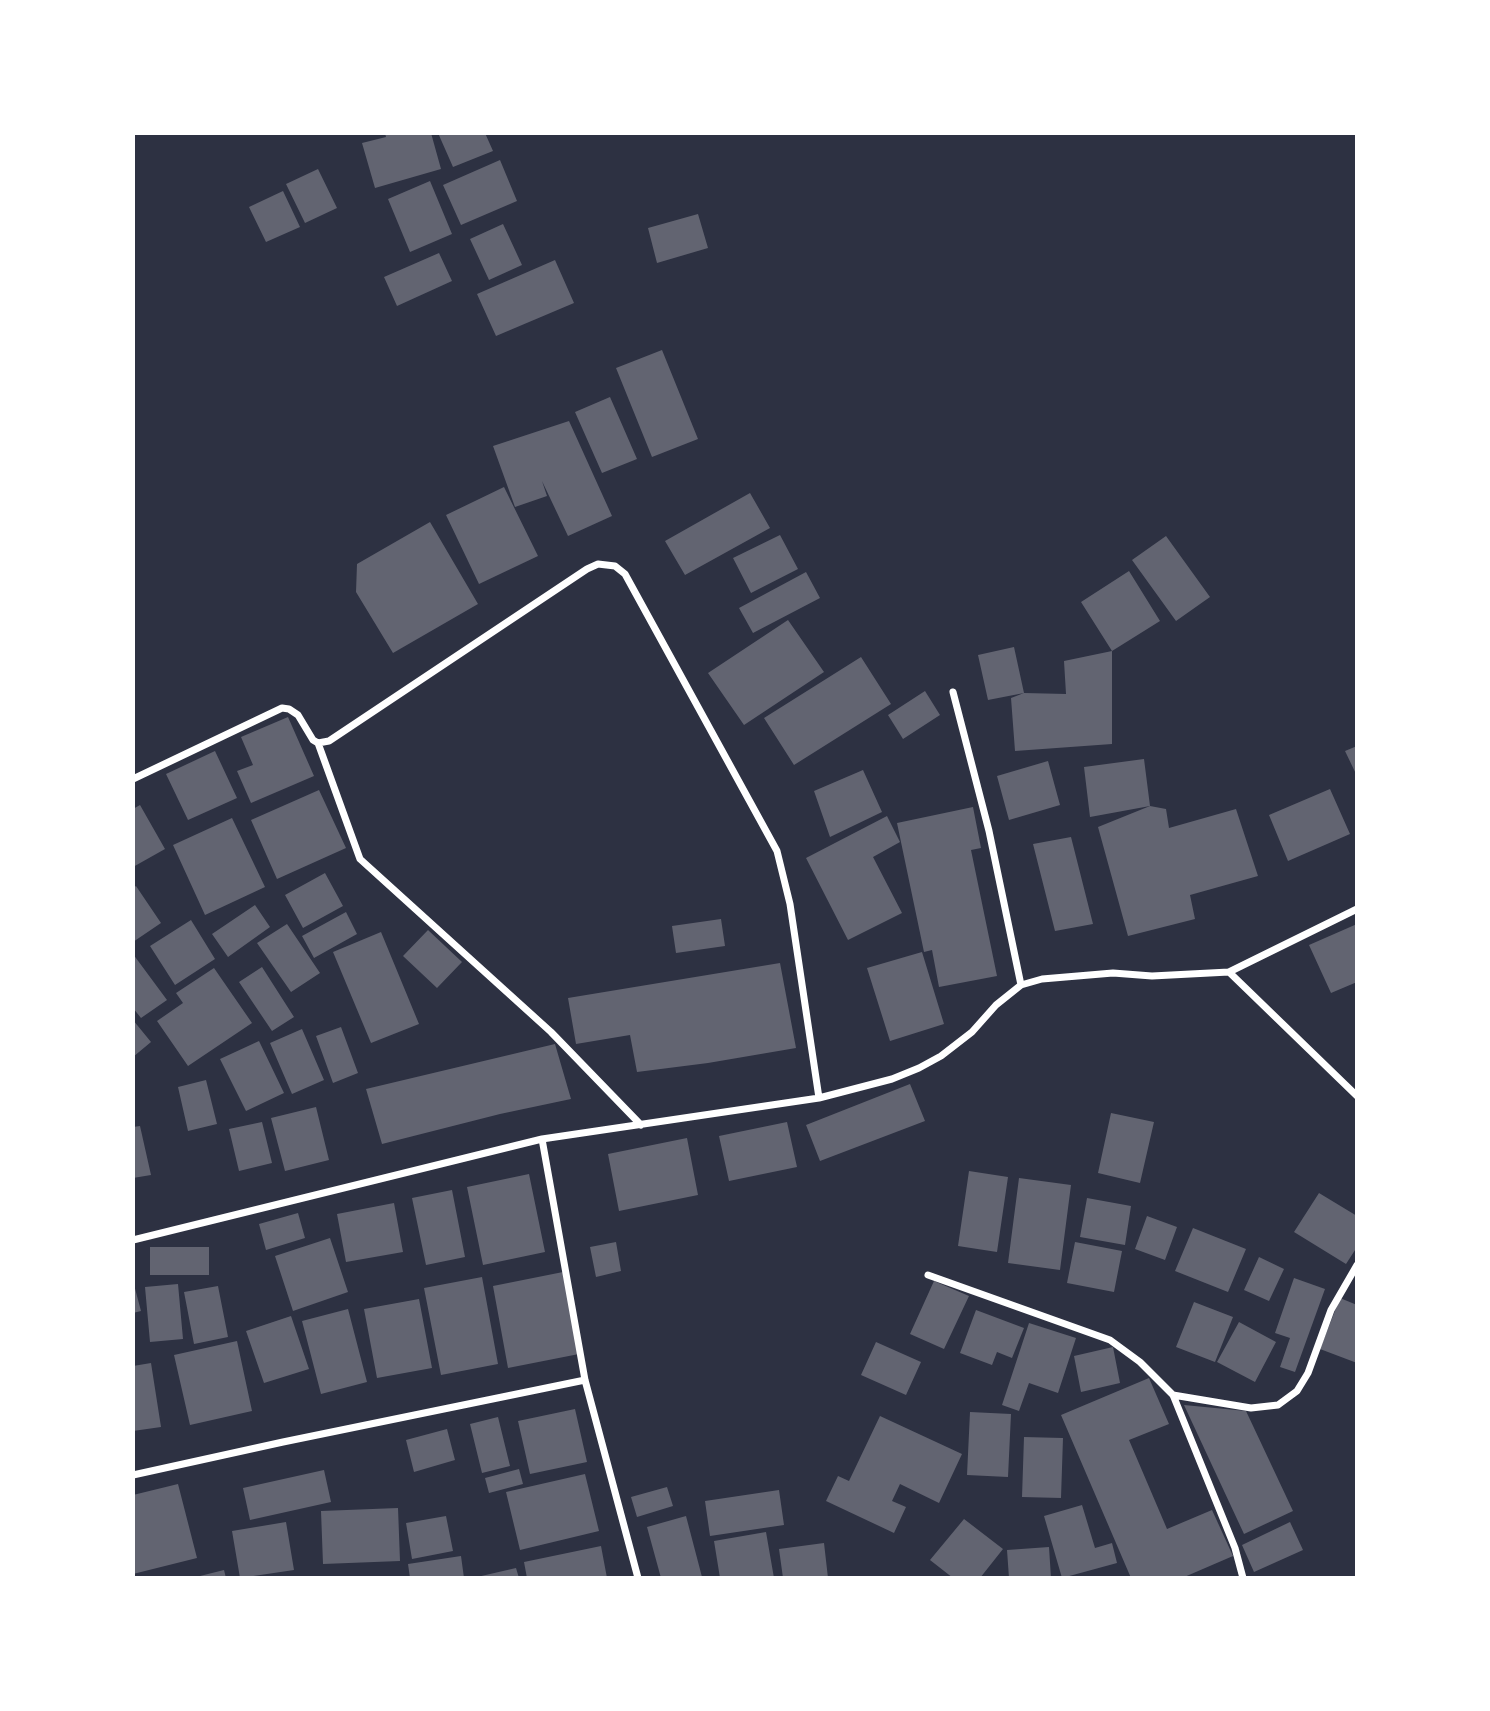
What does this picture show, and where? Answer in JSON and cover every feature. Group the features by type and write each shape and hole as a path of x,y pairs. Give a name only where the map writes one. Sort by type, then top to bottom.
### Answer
{"street":[{"path":"318,743 342,734 587,569 598,564 615,566 625,574 777,851 790,904 819,1098"},
{"path":"953,692 989,831 1021,985"},
{"path":"133,779 282,708 298,715 313,740 318,743 360,859 551,1032 641,1125"},
{"path":"133,1240 542,1139 819,1098 892,1079 930,1062 972,1032 996,1005 1021,985 1042,979 1113,973 1152,975 1229,972 1357,909"},
{"path":"1229,972 1357,1096"},
{"path":"542,1139 585,1380 638,1578"},
{"path":"1173,1395 1251,1408 1278,1405 1297,1391 1308,1373 1331,1310 1357,1265"},
{"path":"928,1275 1110,1340 1140,1362 1173,1395 1235,1548 1243,1578"},
{"path":"133,1475 283,1441 585,1380"}],"building":[{"path":"385,133 431,133 441,169 375,188 362,143 386,137"},
{"path":"438,133 485,133 493,151 453,167"},
{"path":"500,160 517,201 461,225 443,185"},
{"path":"318,169 337,208 305,223 286,184"},
{"path":"430,181 452,234 410,252 388,199"},
{"path":"283,191 300,227 266,242 249,207"},
{"path":"698,214 708,248 657,263 648,228"},
{"path":"503,224 522,265 489,280 470,239"},
{"path":"439,253 452,281 397,306 384,277"},
{"path":"555,260 574,303 496,336 477,294"},
{"path":"662,350 698,439 652,457 616,368"},
{"path":"610,397 637,459 602,473 575,412"},
{"path":"569,421 612,516 568,536 542,481 547,496 515,507 493,446"},
{"path":"504,487 538,556 479,584 446,515"},
{"path":"750,493 770,528 685,575 665,541"},
{"path":"430,522 478,604 393,653 356,592 357,564"},
{"path":"780,535 798,569 751,593 733,558"},
{"path":"1166,536 1210,597 1176,621 1132,560"},
{"path":"1129,571 1160,621 1112,651 1081,602"},
{"path":"806,572 820,598 753,633 739,608"},
{"path":"788,620 824,672 744,725 708,673"},
{"path":"1014,647 1024,693 988,700 978,655"},
{"path":"1112,651 1112,744 1015,751 1011,698 1024,693 1066,694 1064,661"},
{"path":"861,657 891,704 794,765 764,718"},
{"path":"925,691 940,715 903,739 888,715"},
{"path":"288,717 314,776 251,803 237,771 253,765 241,737"},
{"path":"1357,746 1357,776 1345,751"},
{"path":"215,751 237,798 188,820 166,774"},
{"path":"1144,759 1150,806 1090,817 1084,767"},
{"path":"1048,761 1060,805 1009,820 997,776"},
{"path":"863,770 882,812 830,837 814,791"},
{"path":"1330,789 1350,834 1288,861 1269,815"},
{"path":"319,790 346,848 277,879 251,820"},
{"path":"140,805 165,849 133,867 133,809"},
{"path":"1150,806 1166,809 1169,828 1236,809 1258,876 1190,895 1195,919 1128,936 1098,827"},
{"path":"973,807 981,848 971,850 997,976 939,987 932,950 924,952 897,823"},
{"path":"887,816 900,842 873,857 902,913 848,940 806,858"},
{"path":"232,818 265,887 205,915 173,845"},
{"path":"1071,837 1093,924 1055,931 1033,844"},
{"path":"325,873 343,906 303,928 285,895"},
{"path":"136,886 161,923 133,942 133,888"},
{"path":"255,905 270,927 228,957 212,934"},
{"path":"346,912 357,934 314,958 302,936"},
{"path":"721,919 725,946 676,953 672,926"},
{"path":"191,920 215,959 175,985 150,946"},
{"path":"287,924 320,973 291,992 257,943"},
{"path":"1357,924 1357,982 1331,993 1309,945"},
{"path":"428,930 462,962 437,988 403,956"},
{"path":"381,932 419,1024 371,1043 333,952"},
{"path":"922,952 944,1024 890,1041 867,968"},
{"path":"133,954 167,1000 141,1018 133,1008"},
{"path":"780,963 796,1048 637,1072 630,1035 576,1044 568,998"},
{"path":"262,967 294,1017 272,1031 239,982"},
{"path":"214,968 252,1023 188,1066 157,1021 183,1003 176,993"},
{"path":"133,1020 151,1042 133,1057"},
{"path":"341,1027 358,1073 333,1083 316,1036"},
{"path":"302,1029 324,1080 292,1094 270,1043"},
{"path":"259,1041 284,1093 246,1111 220,1059"},
{"path":"555,1044 571,1099 382,1144 366,1089"},
{"path":"206,1080 217,1124 188,1131 178,1087"},
{"path":"910,1084 925,1121 820,1161 806,1125"},
{"path":"316,1107 329,1160 285,1171 271,1118"},
{"path":"1111,1113 1154,1122 1140,1183 1098,1173"},
{"path":"262,1122 272,1163 239,1171 229,1129"},
{"path":"787,1122 797,1167 729,1181 719,1136"},
{"path":"140,1126 151,1175 133,1178 133,1127"},
{"path":"687,1138 698,1195 619,1211 608,1154"},
{"path":"969,1171 1008,1177 997,1252 958,1246"},
{"path":"529,1174 545,1252 483,1265 467,1187"},
{"path":"1019,1178 1071,1185 1060,1270 1008,1263"},
{"path":"452,1190 465,1257 426,1265 412,1198"},
{"path":"1319,1193 1357,1216 1357,1247 1346,1264 1294,1232"},
{"path":"1087,1198 1131,1206 1125,1245 1080,1237"},
{"path":"394,1203 403,1252 346,1262 337,1214"},
{"path":"298,1213 305,1238 266,1250 259,1224"},
{"path":"1147,1216 1177,1227 1165,1260 1135,1249"},
{"path":"1193,1228 1246,1249 1228,1292 1175,1271"},
{"path":"330,1238 348,1292 293,1311 275,1256"},
{"path":"616,1242 621,1271 596,1277 590,1247"},
{"path":"1075,1242 1122,1251 1114,1292 1067,1283"},
{"path":"150,1247 209,1247 209,1275 150,1275"},
{"path":"1259,1257 1284,1269 1269,1301 1244,1290"},
{"path":"563,1272 579,1354 508,1368 493,1286"},
{"path":"482,1277 498,1364 441,1375 424,1288"},
{"path":"1294,1278 1325,1289 1295,1372 1280,1367 1290,1338 1275,1333"},
{"path":"133,1281 141,1311 133,1313"},
{"path":"934,1281 969,1296 944,1349 910,1334"},
{"path":"178,1284 183,1339 150,1342 145,1287"},
{"path":"218,1286 228,1337 194,1344 184,1292"},
{"path":"1340,1298 1357,1305 1357,1363 1320,1349"},
{"path":"419,1299 432,1368 377,1378 364,1309"},
{"path":"1194,1302 1233,1317 1215,1362 1176,1347"},
{"path":"348,1309 367,1382 321,1394 302,1321"},
{"path":"976,1310 1024,1328 1012,1358 997,1352 992,1365 960,1353"},
{"path":"291,1316 309,1369 264,1383 246,1331"},
{"path":"1239,1322 1276,1342 1255,1382 1217,1362"},
{"path":"1029,1323 1076,1338 1058,1393 1029,1383 1019,1411 1002,1405"},
{"path":"237,1341 252,1411 190,1425 174,1355"},
{"path":"876,1342 921,1362 906,1395 861,1375"},
{"path":"1113,1347 1120,1383 1081,1392 1074,1356"},
{"path":"151,1363 161,1427 133,1431 133,1366"},
{"path":"1149,1378 1169,1424 1129,1440 1167,1529 1212,1510 1233,1556 1182,1578 1131,1578 1061,1415"},
{"path":"1184,1405 1246,1411 1293,1511 1244,1534"},
{"path":"575,1409 587,1462 530,1474 518,1421"},
{"path":"970,1412 1011,1414 1008,1477 967,1475"},
{"path":"880,1416 962,1454 939,1503 900,1484 892,1501 906,1507 894,1533 826,1501 838,1476 849,1481"},
{"path":"498,1417 510,1466 482,1473 470,1424"},
{"path":"447,1429 455,1460 414,1472 406,1440"},
{"path":"1024,1437 1063,1438 1061,1498 1022,1497"},
{"path":"519,1469 523,1484 489,1493 485,1478"},
{"path":"324,1470 331,1502 250,1520 243,1488"},
{"path":"585,1474 599,1531 520,1550 506,1492"},
{"path":"178,1484 197,1558 133,1574 133,1495"},
{"path":"667,1487 673,1506 637,1517 631,1497"},
{"path":"779,1490 784,1525 710,1536 705,1501"},
{"path":"1082,1505 1095,1548 1112,1543 1117,1563 1062,1578 1044,1516"},
{"path":"398,1508 400,1561 323,1564 321,1511"},
{"path":"446,1516 453,1551 412,1559 406,1523"},
{"path":"686,1516 702,1577 661,1578 647,1527"},
{"path":"964,1519 1003,1549 980,1578 953,1578 930,1560"},
{"path":"286,1522 294,1570 240,1578 232,1531"},
{"path":"1290,1522 1303,1550 1254,1572 1242,1545"},
{"path":"766,1532 774,1578 720,1578 714,1541"},
{"path":"824,1543 828,1578 783,1578 779,1549"},
{"path":"601,1546 607,1578 527,1578 524,1562"},
{"path":"1049,1547 1051,1578 1009,1578 1007,1550"},
{"path":"461,1556 464,1578 410,1578 408,1564"},
{"path":"516,1568 519,1578 477,1578 477,1577"},
{"path":"224,1570 226,1578 196,1578 196,1577"}]}
